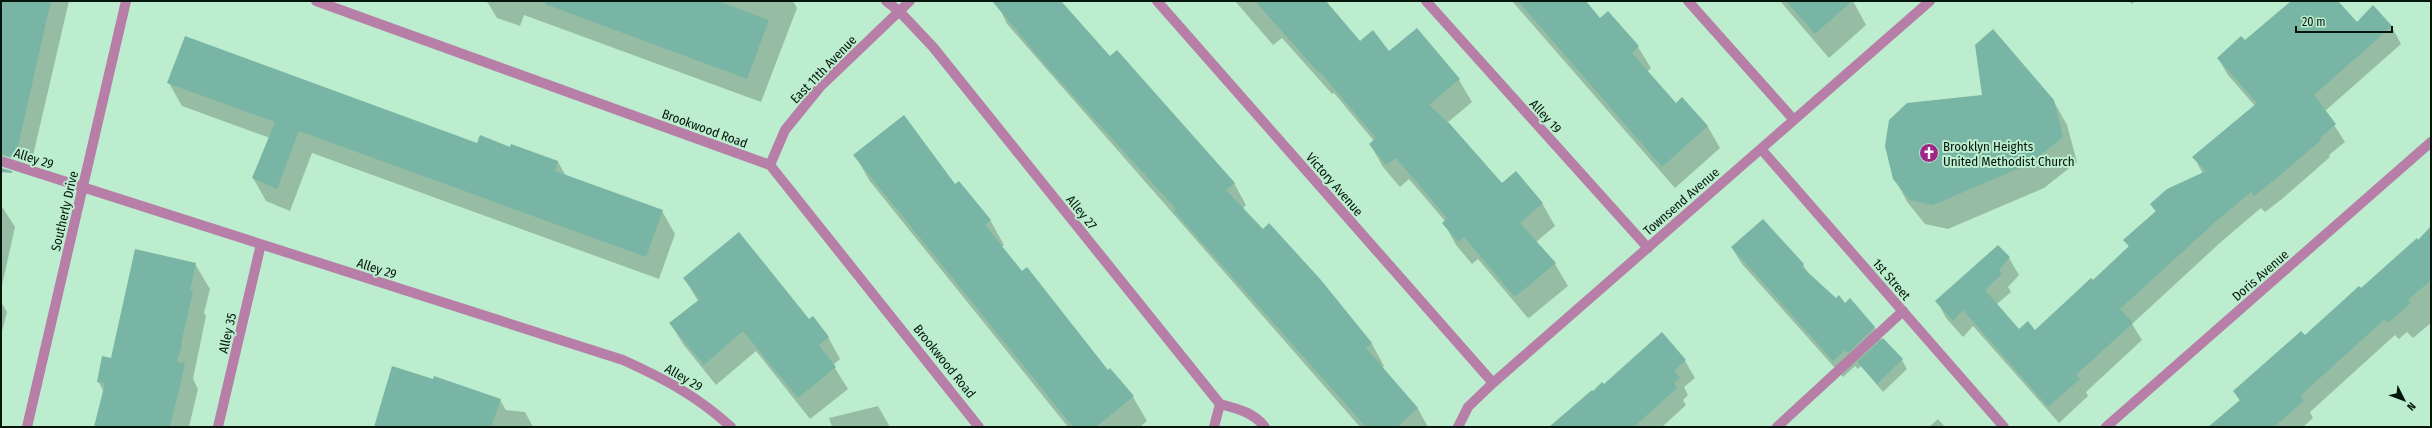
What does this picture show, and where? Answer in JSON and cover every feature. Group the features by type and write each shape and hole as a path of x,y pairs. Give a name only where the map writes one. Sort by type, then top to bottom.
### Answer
{"street":[{"name":"Southerly Drive","path":"27,427 126,1"},
{"name":"Brookwood Road","path":"316,1 770,166 980,427"},
{"name":"Alley 27","path":"886,1 899,11 938,54 1220,404"},
{"name":"East 11th Avenue","path":"770,166 785,130 820,87 910,1"},
{"name":"Victory Avenue","path":"1157,1 1493,383"},
{"name":"Alley 19","path":"1426,1 1648,248"},
{"path":"1688,1 1794,120"},
{"name":"Townsend Avenue","path":"1458,427 1468,407 1493,383 1930,1"},
{"name":"Doris Avenue","path":"2106,427 2431,142"},
{"name":"1st Street","path":"1761,149 2004,427"},
{"name":"Alley 29","path":"1,161 623,360 660,377 707,405 731,427"},
{"name":"Alley 35","path":"218,427 261,244"},
{"path":"1777,427 1902,311"},
{"path":"1214,427 1220,404 1243,410 1258,418 1265,427"}],"building":[{"path":"1,1 51,1 15,159 1,155"},
{"path":"545,1 718,1 769,20 747,79 545,4"},
{"path":"992,1 1061,1 1110,56 1117,50 1235,183 1226,190 1263,229 1269,223 1321,280 1372,343 1366,348 1418,408 1397,427 1366,427 1174,211 1176,209 1048,68"},
{"path":"1255,1 1326,1 1360,41 1373,30 1389,51 1417,28 1460,79 1429,105 1450,124 1502,183 1516,171 1543,203 1520,223 1556,263 1516,296 1513,295 1464,237 1458,242 1442,223 1447,218 1396,158 1386,165 1369,144 1376,138 1320,72 1319,73"},
{"path":"1518,1 1586,1 1600,18 1608,11 1639,46 1632,53 1676,103 1682,97 1708,126 1662,167"},
{"path":"1786,1 1852,1 1815,34"},
{"path":"2291,1 2338,1 2357,22 2373,5 2392,26 2314,95 2336,124 2320,138 2321,140 2272,182 2254,196 2251,192 2213,224 2120,309 2133,323 2076,375 2080,379 2048,407 1963,310 1953,321 1935,301 1998,245 2010,257 1999,270 2002,274 1985,290 2019,329 2028,321 2035,330 2091,278 2093,280 2129,246 2123,240 2156,211 2150,204 2167,189 2206,171 2192,157 2257,103 2217,58 2241,36 2245,40"},
{"path":"1993,29 2054,100 2063,137 2029,164 1933,205 1910,200 1893,179 1885,146 1889,120 1907,103 1982,95 1975,45"},
{"path":"185,36 477,143 480,135 510,147 511,144 558,161 555,171 663,210 646,257 299,131 277,189 252,178 275,122 167,83"},
{"path":"904,115 955,184 959,181 991,220 985,225 1022,271 1027,267 1108,370 1110,368 1134,396 1096,427 1073,427 853,155"},
{"path":"1,168 12,171 12,173 1,172"},
{"path":"1763,219 1804,264 1802,267 1836,298 1839,295 1845,303 1850,298 1875,327 1848,353 1845,350 1833,361 1731,247"},
{"path":"2431,226 2431,280 2408,300 2411,303 2388,323 2385,319 2300,396 2304,401 2274,427 2208,427 2240,400 2233,391 2301,331 2305,335 2359,286 2361,288 2417,238 2418,240"},
{"path":"739,232 809,319 813,316 829,337 819,345 836,367 798,398 743,331 704,365 669,323 700,299 683,278"},
{"path":"135,249 196,263 190,290 193,291 177,362 185,363 182,377 170,427 94,427 105,383 97,382 102,356 111,358"},
{"path":"1662,332 1686,360 1674,371 1680,378 1674,383 1677,388 1634,427 1549,427 1602,382 1604,384"},
{"path":"1883,338 1903,359 1877,384 1857,362"},
{"path":"392,366 433,379 434,376 501,399 491,427 374,427"}],"place":[{"name":"Brooklyn Heights United Methodist Church","path":"1929,153"}]}
